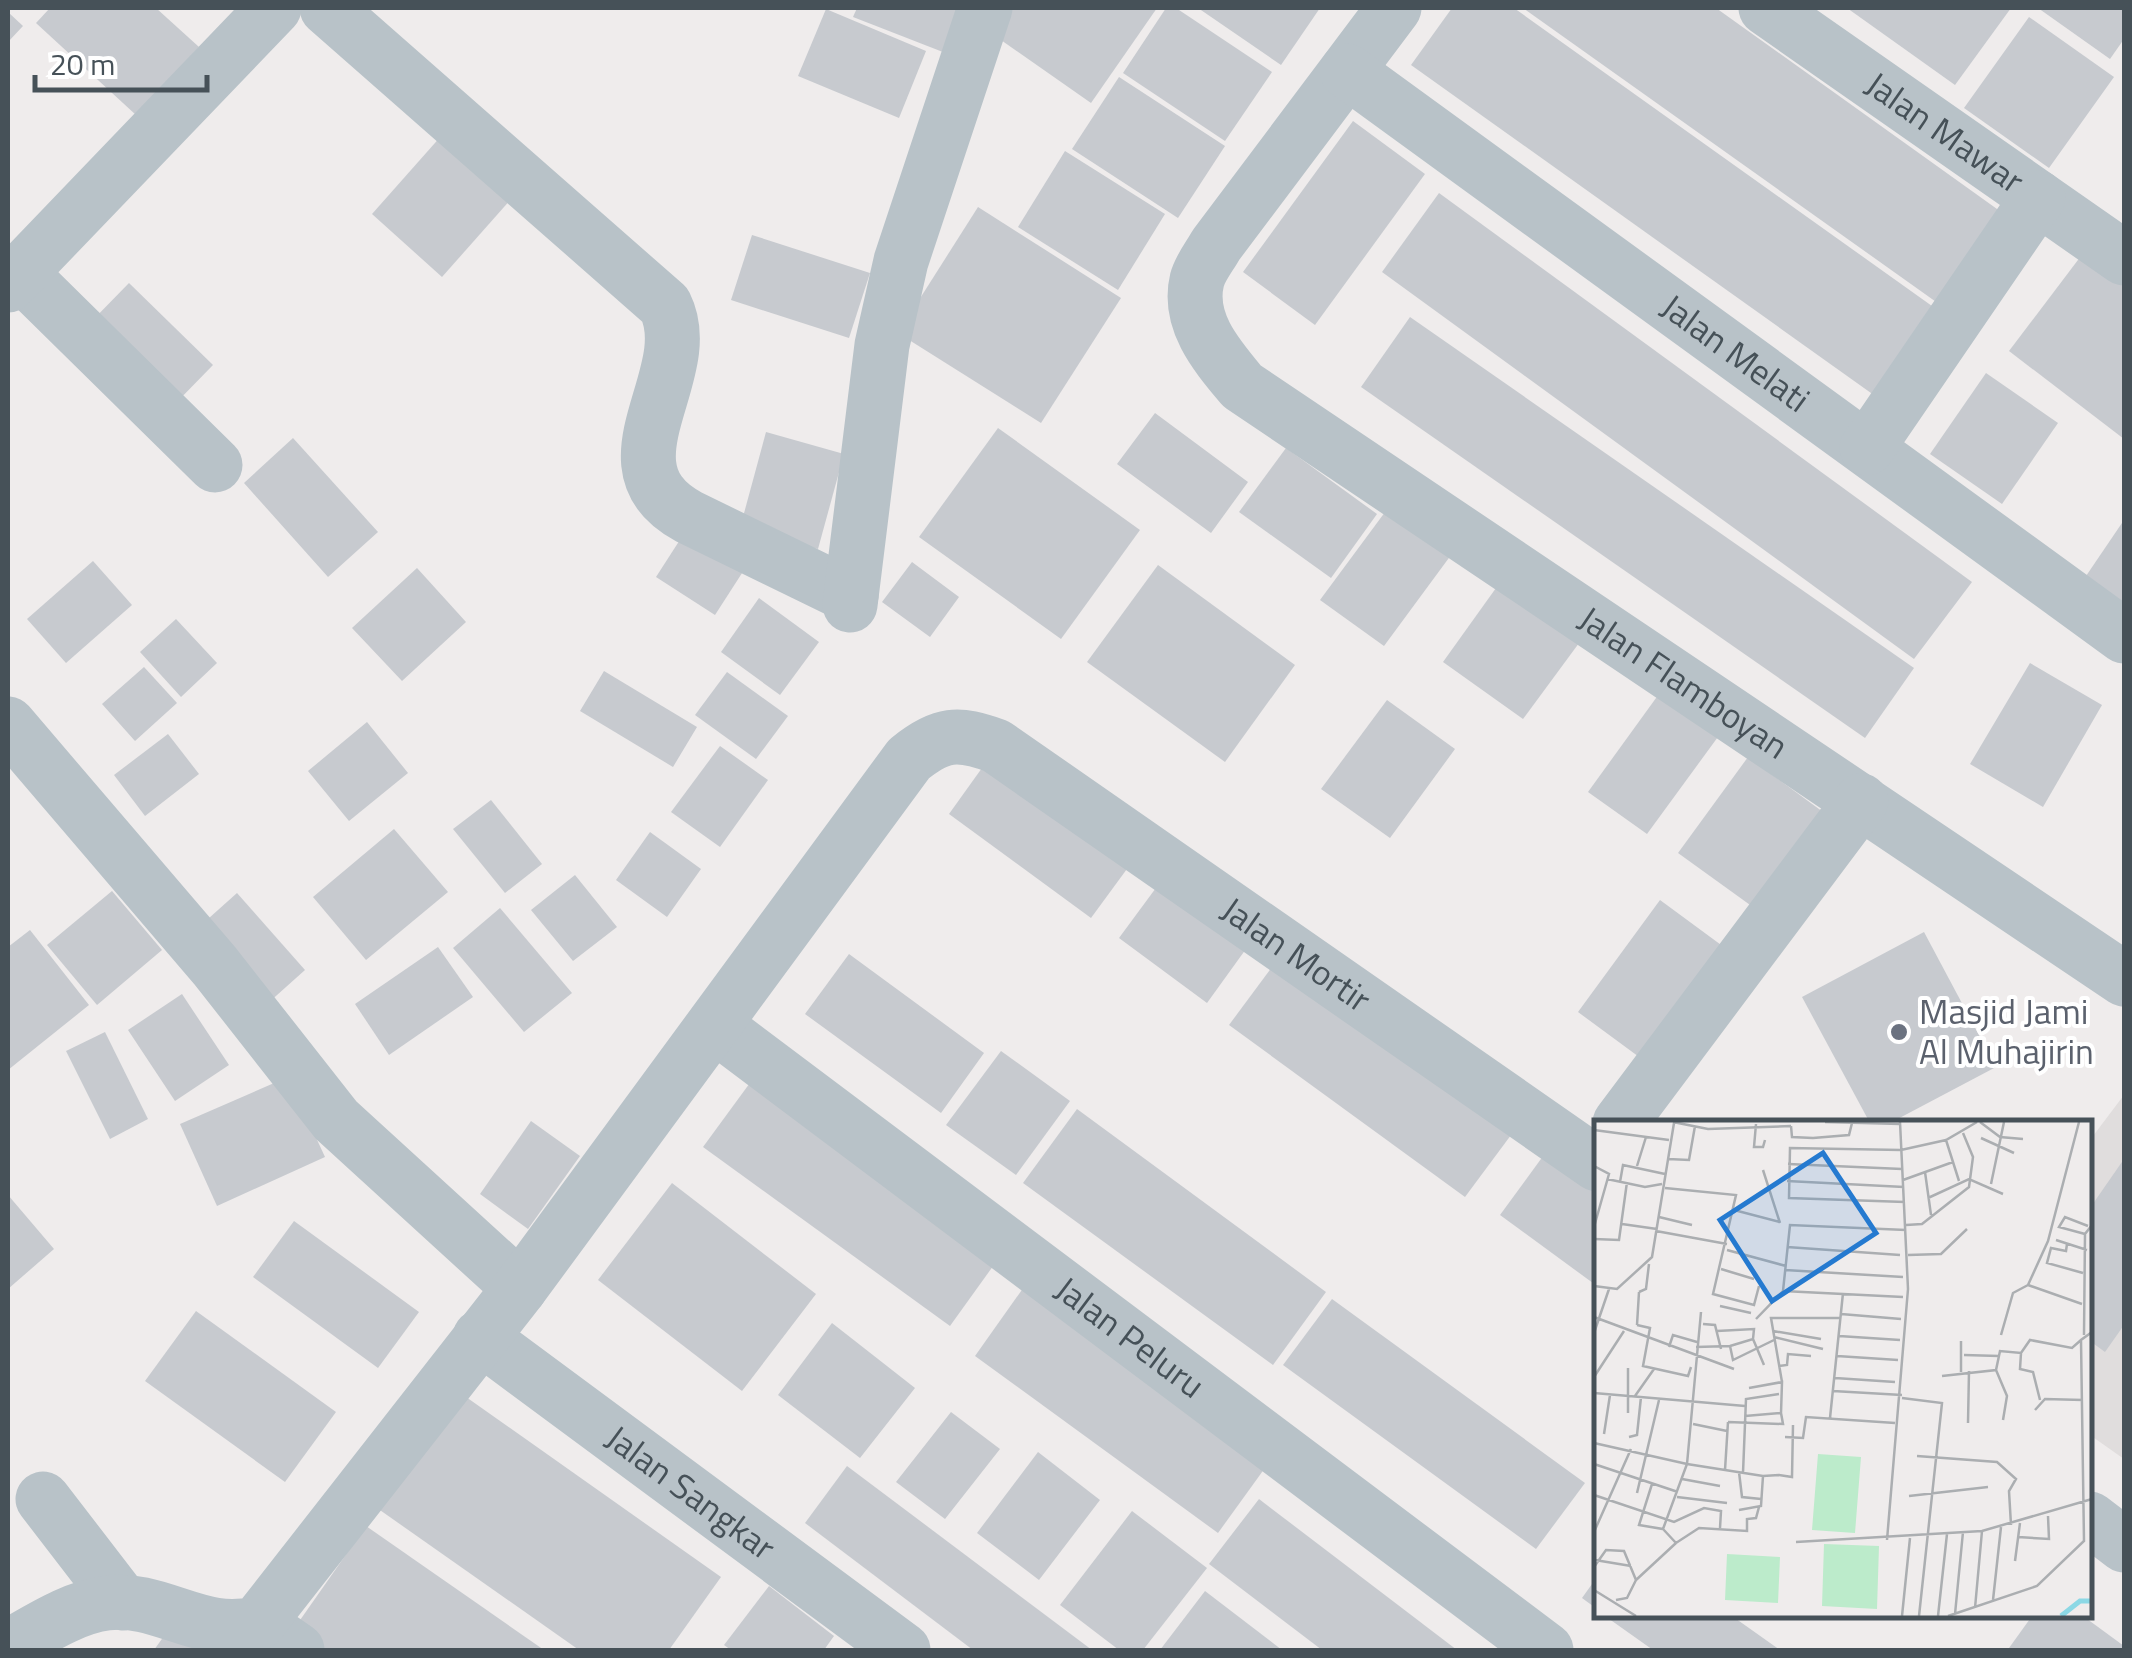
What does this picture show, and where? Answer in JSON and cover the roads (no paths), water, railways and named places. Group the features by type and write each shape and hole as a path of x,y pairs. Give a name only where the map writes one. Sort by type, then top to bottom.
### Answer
{"street":[{"path":"214,466 13,278 274,8"},
{"path":"327,8 665,305 673,322 674,340 648,443 651,477 667,502 689,518 850,601 889,311 901,261 985,8"},
{"name":"Jalan Flamboyan","path":"1394,8 1216,246 1197,278 1194,303 1204,336 1242,386 2124,979"},
{"name":"Jalan Mawar","path":"1766,8 2124,258"},
{"name":"Jalan Melati","path":"1347,71 2124,636"},
{"path":"1867,448 2038,198"},
{"path":"8,724 215,966 336,1120 520,1288"},
{"name":"Jalan Mortir","path":"714,1025 909,759 940,738 970,736 996,746 1594,1147"},
{"path":"1626,1120 1861,801"},
{"path":"41,1642 106,1603 141,1604 215,1628 240,1628 278,1636 480,1337 714,1025"},
{"name":"Jalan Peluru","path":"714,1025 1546,1650"},
{"name":"Jalan Sangkar","path":"480,1337 903,1650"},
{"path":"38,1491 123,1603"},
{"path":"2092,1520 2124,1544"}],"place":[{"name":"Masjid Jami Al Muhajirin","path":"1899,1032"}]}
